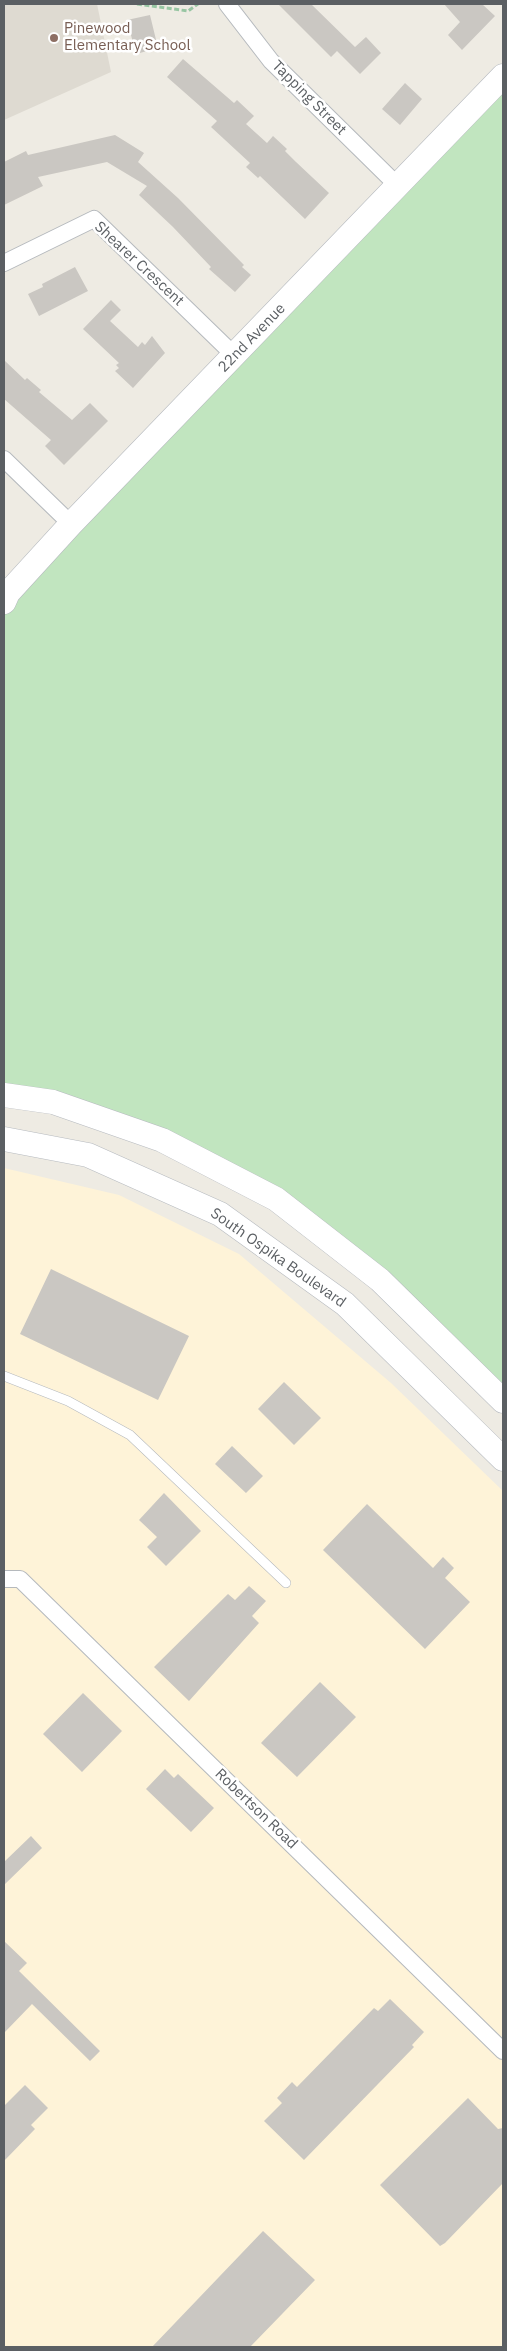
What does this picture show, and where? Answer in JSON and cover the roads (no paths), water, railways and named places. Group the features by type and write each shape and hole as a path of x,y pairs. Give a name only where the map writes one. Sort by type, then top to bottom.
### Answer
{"main road":[{"name":"22nd Avenue","path":"4,602 8,592 70,524 235,356 503,76"},
{"path":"4,1095 53,1102 162,1140 276,1199 380,1280 503,1401"},
{"name":"South Ospika Boulevard","path":"4,1139 88,1155 220,1214 345,1304 503,1458"}],"street":[{"name":"Tapping Street","path":"227,4 271,61 398,186"},
{"name":"Shearer Crescent","path":"4,263 94,218 235,356"},
{"path":"4,459 70,524"},
{"name":"Robertson Road","path":"4,1579 20,1579 503,2051"}],"lane":[{"path":"4,1376 68,1401 130,1435 286,1583"}],"place":[{"name":"Pinewood Elementary School","path":"54,38"}]}
